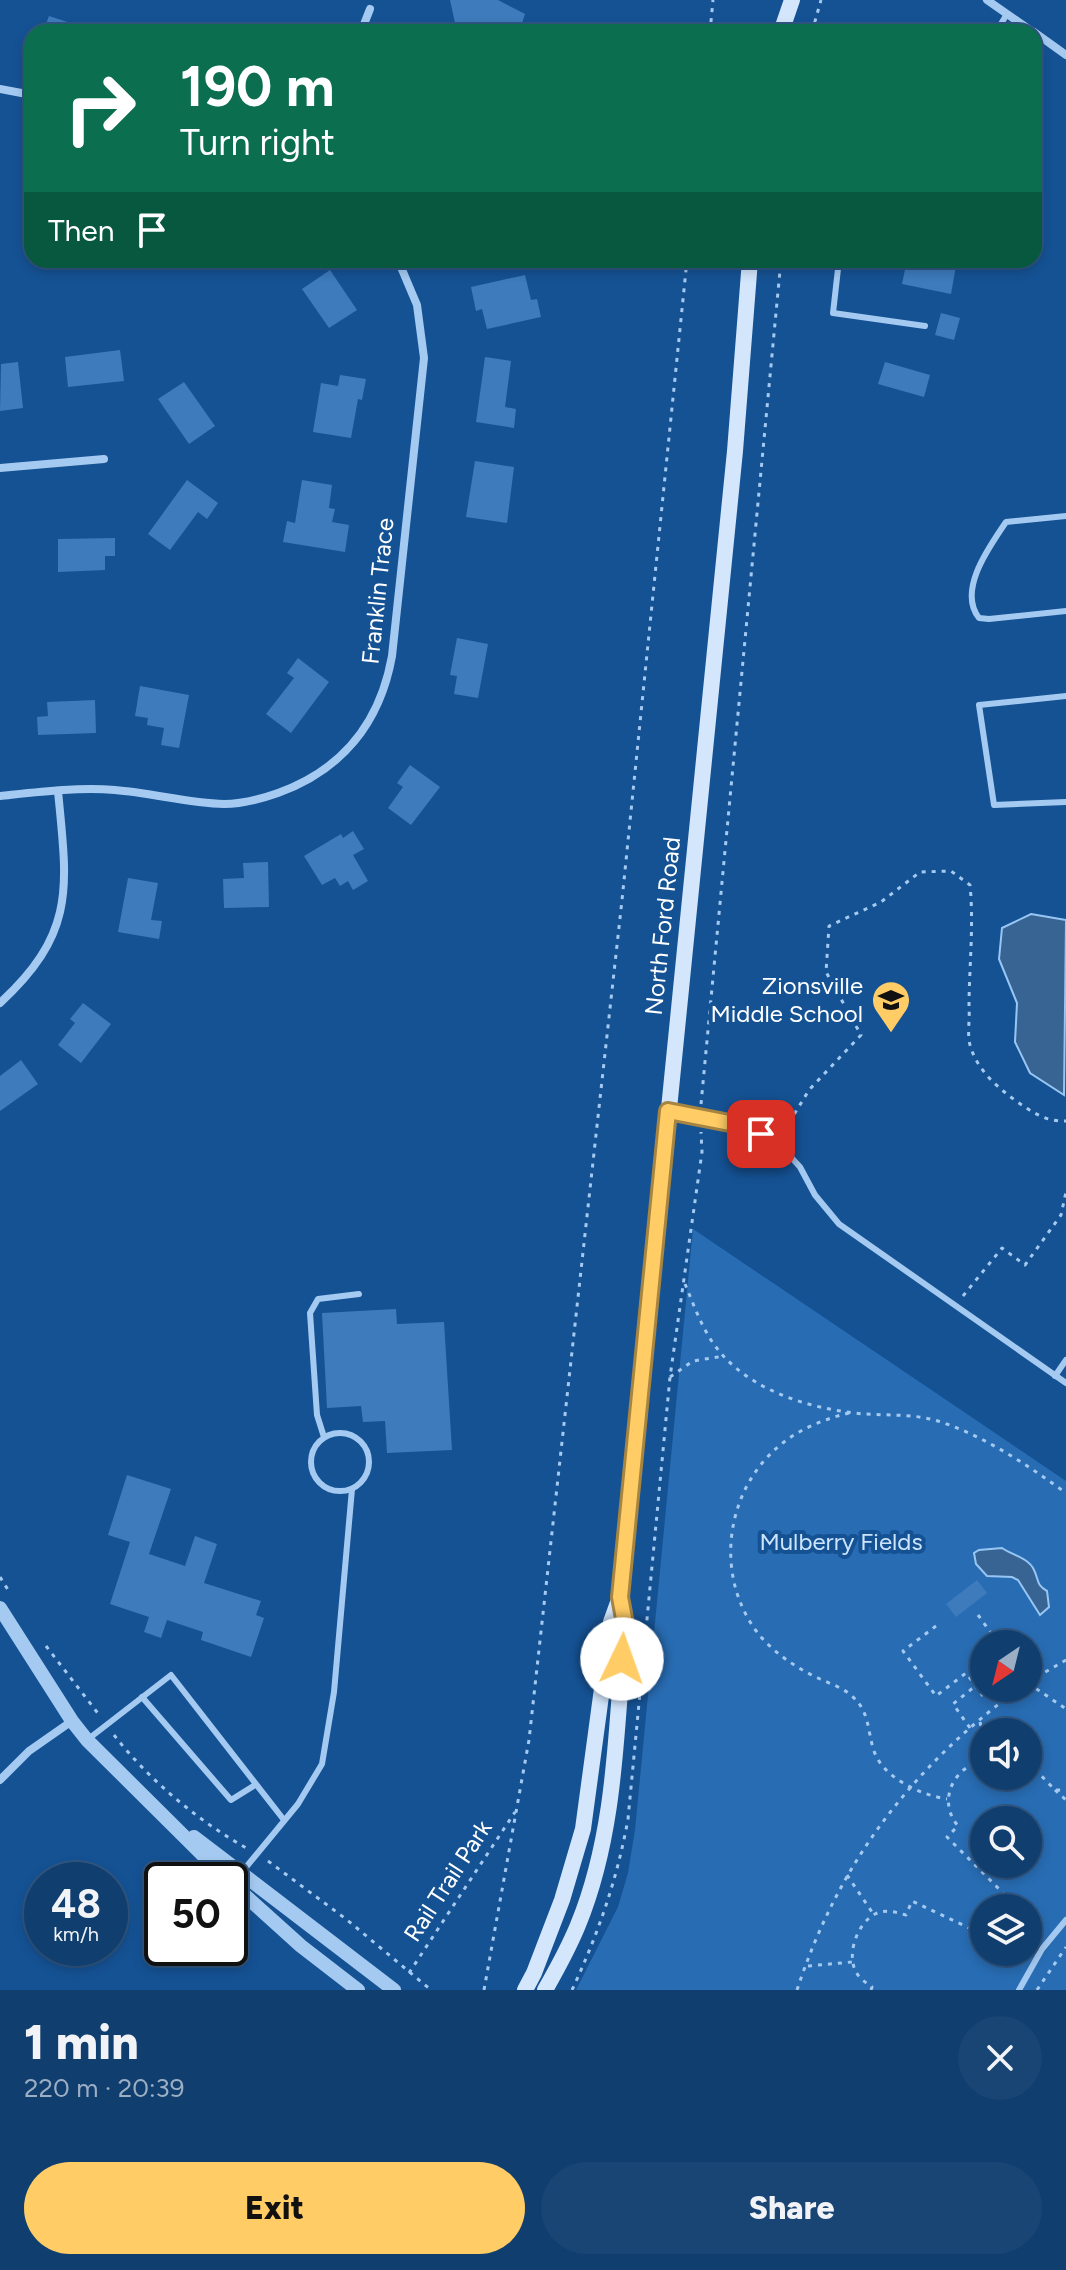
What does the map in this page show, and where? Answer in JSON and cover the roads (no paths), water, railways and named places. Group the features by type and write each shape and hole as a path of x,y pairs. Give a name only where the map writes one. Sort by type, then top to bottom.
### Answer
{"main road":[{"path":"784,24 792,0"},
{"name":"North Ford Road","path":"525,1990 562,1900 583,1829 611,1622 620,1597 734,465 749,268"},
{"name":"North Ford Road","path":"545,1990 578,1924 597,1864 611,1790 625,1624 620,1597"}],"street":[{"path":"987,0 1022,24"},
{"path":"364,24 370,9"},
{"path":"1042,38 1066,55"},
{"path":"0,89 24,94"},
{"name":"Franklin Trace","path":"0,796 117,790 226,804 252,801 313,778 339,758 362,732 387,684 392,656 424,358 417,305 401,268"},
{"path":"0,468 104,459"},
{"path":"0,1003 40,960 52,937 60,911 65,873 58,791"},
{"path":"0,1608 87,1740 209,1862"},
{"path":"0,1780 29,1751 72,1721"},
{"path":"156,1810 228,1862"},
{"path":"248,1877 394,1990"},
{"path":"248,1898 301,1946 358,1990"}],"lane":[{"path":"1001,24 1007,14"},
{"path":"838,268 833,313 925,326"},
{"path":"1066,516 1006,522 985,553 971,596 972,609 979,618 1066,611"},
{"path":"1066,696 979,705 994,805 1066,802"},
{"path":"668,1111 745,1126 777,1142 800,1167 815,1195 839,1224 1066,1383"},
{"path":"324,1437 317,1415 310,1313 318,1299 359,1294"},
{"path":"1055,1376 1066,1360"},
{"path":"333,1433 352,1435 366,1448 370,1467 361,1484 352,1489 334,1491 317,1481 310,1462 317,1444 324,1437 333,1433"},
{"path":"248,1864 298,1804 322,1764 334,1692 352,1489"},
{"path":"87,1740 171,1675 284,1820"},
{"path":"142,1697 231,1800 255,1785"},
{"path":"1019,1990 1042,1949 1066,1920"}],"place":[{"name":"Zionsville Middle School","path":"891,1034"}],"park label":[{"name":"Mulberry Fields","path":"841,1542"}]}
